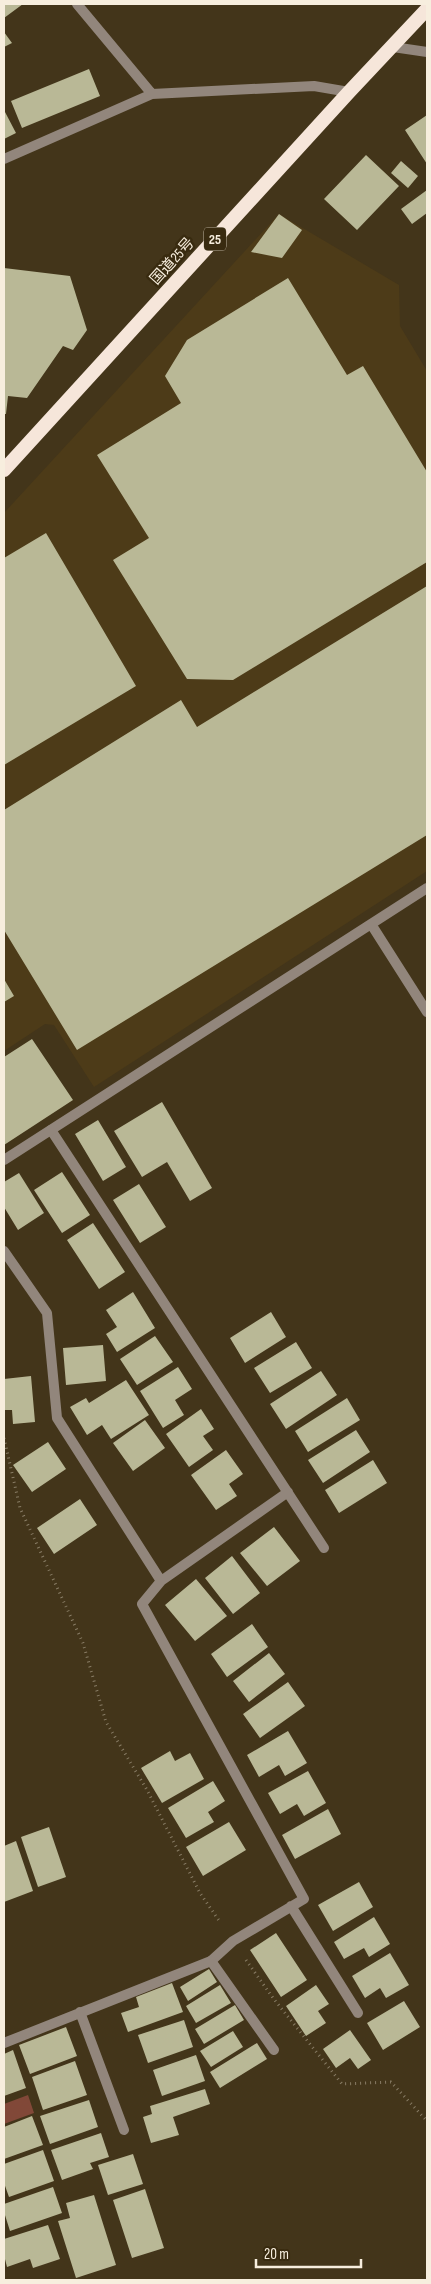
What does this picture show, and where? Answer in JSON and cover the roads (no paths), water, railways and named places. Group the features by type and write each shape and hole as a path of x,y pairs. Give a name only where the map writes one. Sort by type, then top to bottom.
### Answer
{"highway":[{"name":"国道25号","path":"4,470 427,9"}],"street":[{"path":"77,4 152,94"},
{"path":"393,47 427,52"},
{"path":"4,159 152,94 314,86 349,92"},
{"path":"4,1160 427,888"},
{"path":"370,924 427,1012"},
{"path":"51,1130 324,1548"},
{"path":"4,1251 47,1314 57,1418 161,1581"},
{"path":"4,2043 211,1960 233,1941 304,1899 142,1604 161,1581 288,1492"},
{"path":"291,1906 358,2013"},
{"path":"211,1960 274,2050"},
{"path":"80,2012 124,2130"}]}
